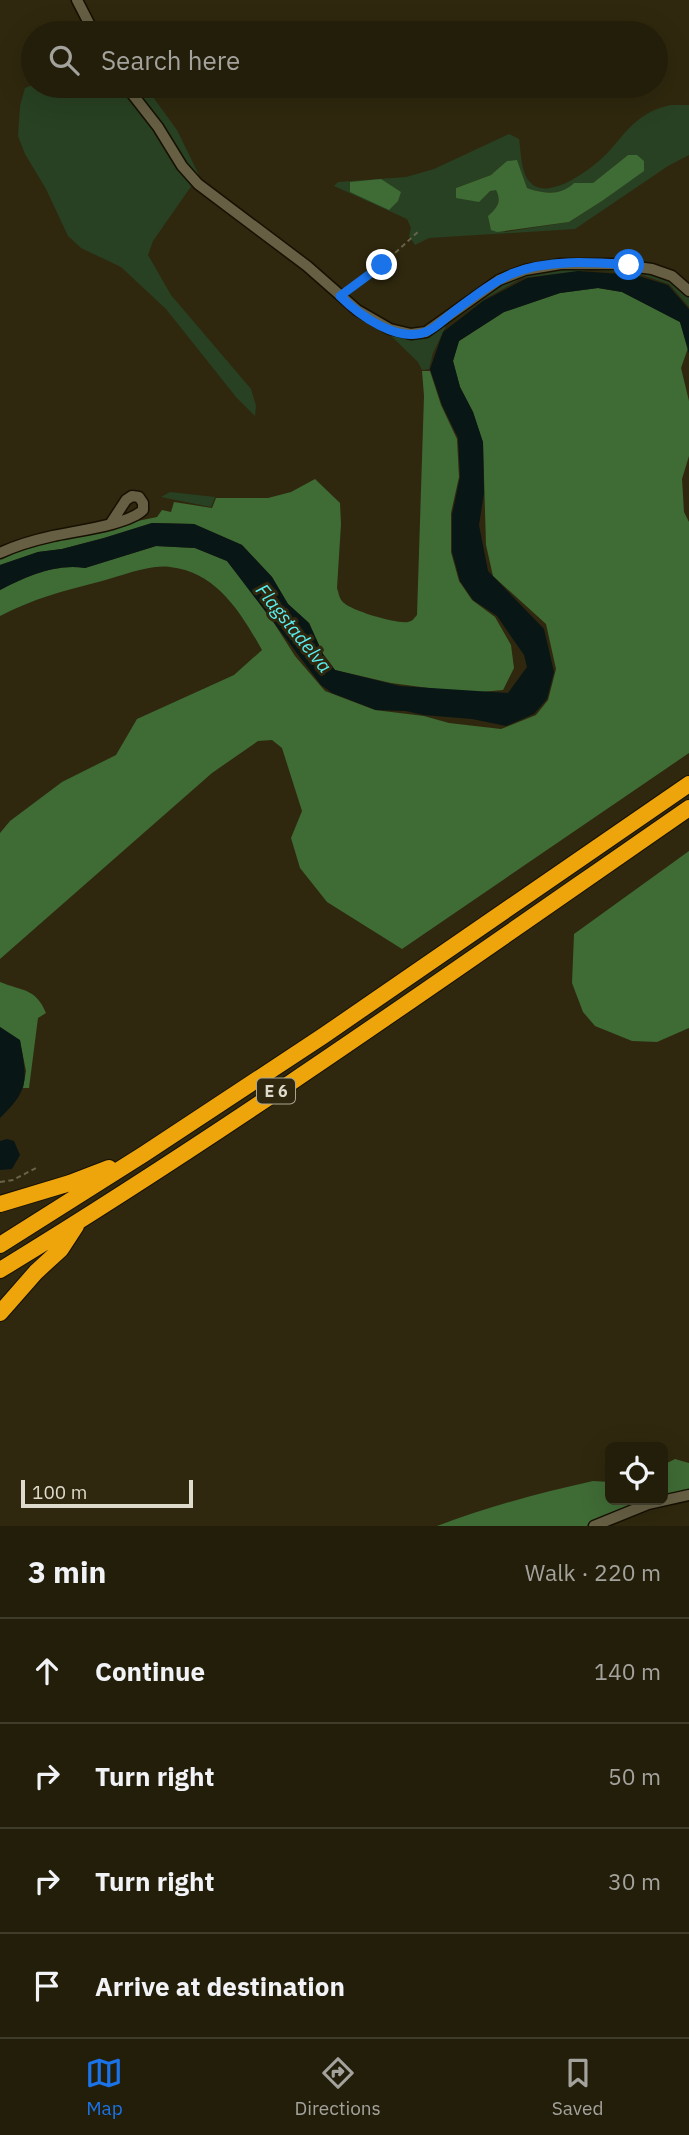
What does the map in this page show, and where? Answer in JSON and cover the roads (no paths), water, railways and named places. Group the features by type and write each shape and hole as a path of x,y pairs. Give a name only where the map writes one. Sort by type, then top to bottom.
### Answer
{"highway":[{"name":"E 6","path":"0,1245 144,1154 476,932 689,784"},
{"name":"E 6","path":"0,1270 79,1222 276,1091 689,808"},
{"name":"E 6","path":"0,1203 70,1183 144,1154"},
{"name":"E 6","path":"0,1313 36,1272 61,1249 79,1222"}],"street":[{"path":"77,0 88,21"},
{"path":"135,98 158,127 182,166 198,184 370,319 390,329 411,334 432,329 499,280 531,268 582,263 629,265 665,273 689,291"},
{"path":"0,553 41,539 111,523"},
{"path":"594,1526 648,1504 689,1495"}],"water":[{"name":"Flagstadelva","path":"578,271 635,275 668,285 689,309 689,354 680,322 622,292 598,288 560,293 504,312 459,341 453,361 460,387 473,412 483,442 484,493 479,525 488,571 544,629 554,672 547,699 534,714 506,726 472,719 376,710 332,693 321,685 227,561 195,548 156,546 85,568 41,572 0,590 0,565 38,552 62,549 152,523 194,524 242,545 272,577 288,604 309,623 323,654 335,670 400,686 508,693 527,667 524,655 497,616 473,600 460,581 452,552 452,515 460,477 458,438 442,405 430,369 443,332 483,301 527,278"},
{"path":"0,1027 20,1040 25,1075 17,1099 0,1118"},
{"path":"0,1141 14,1141 20,1155 12,1169 0,1170"}]}
